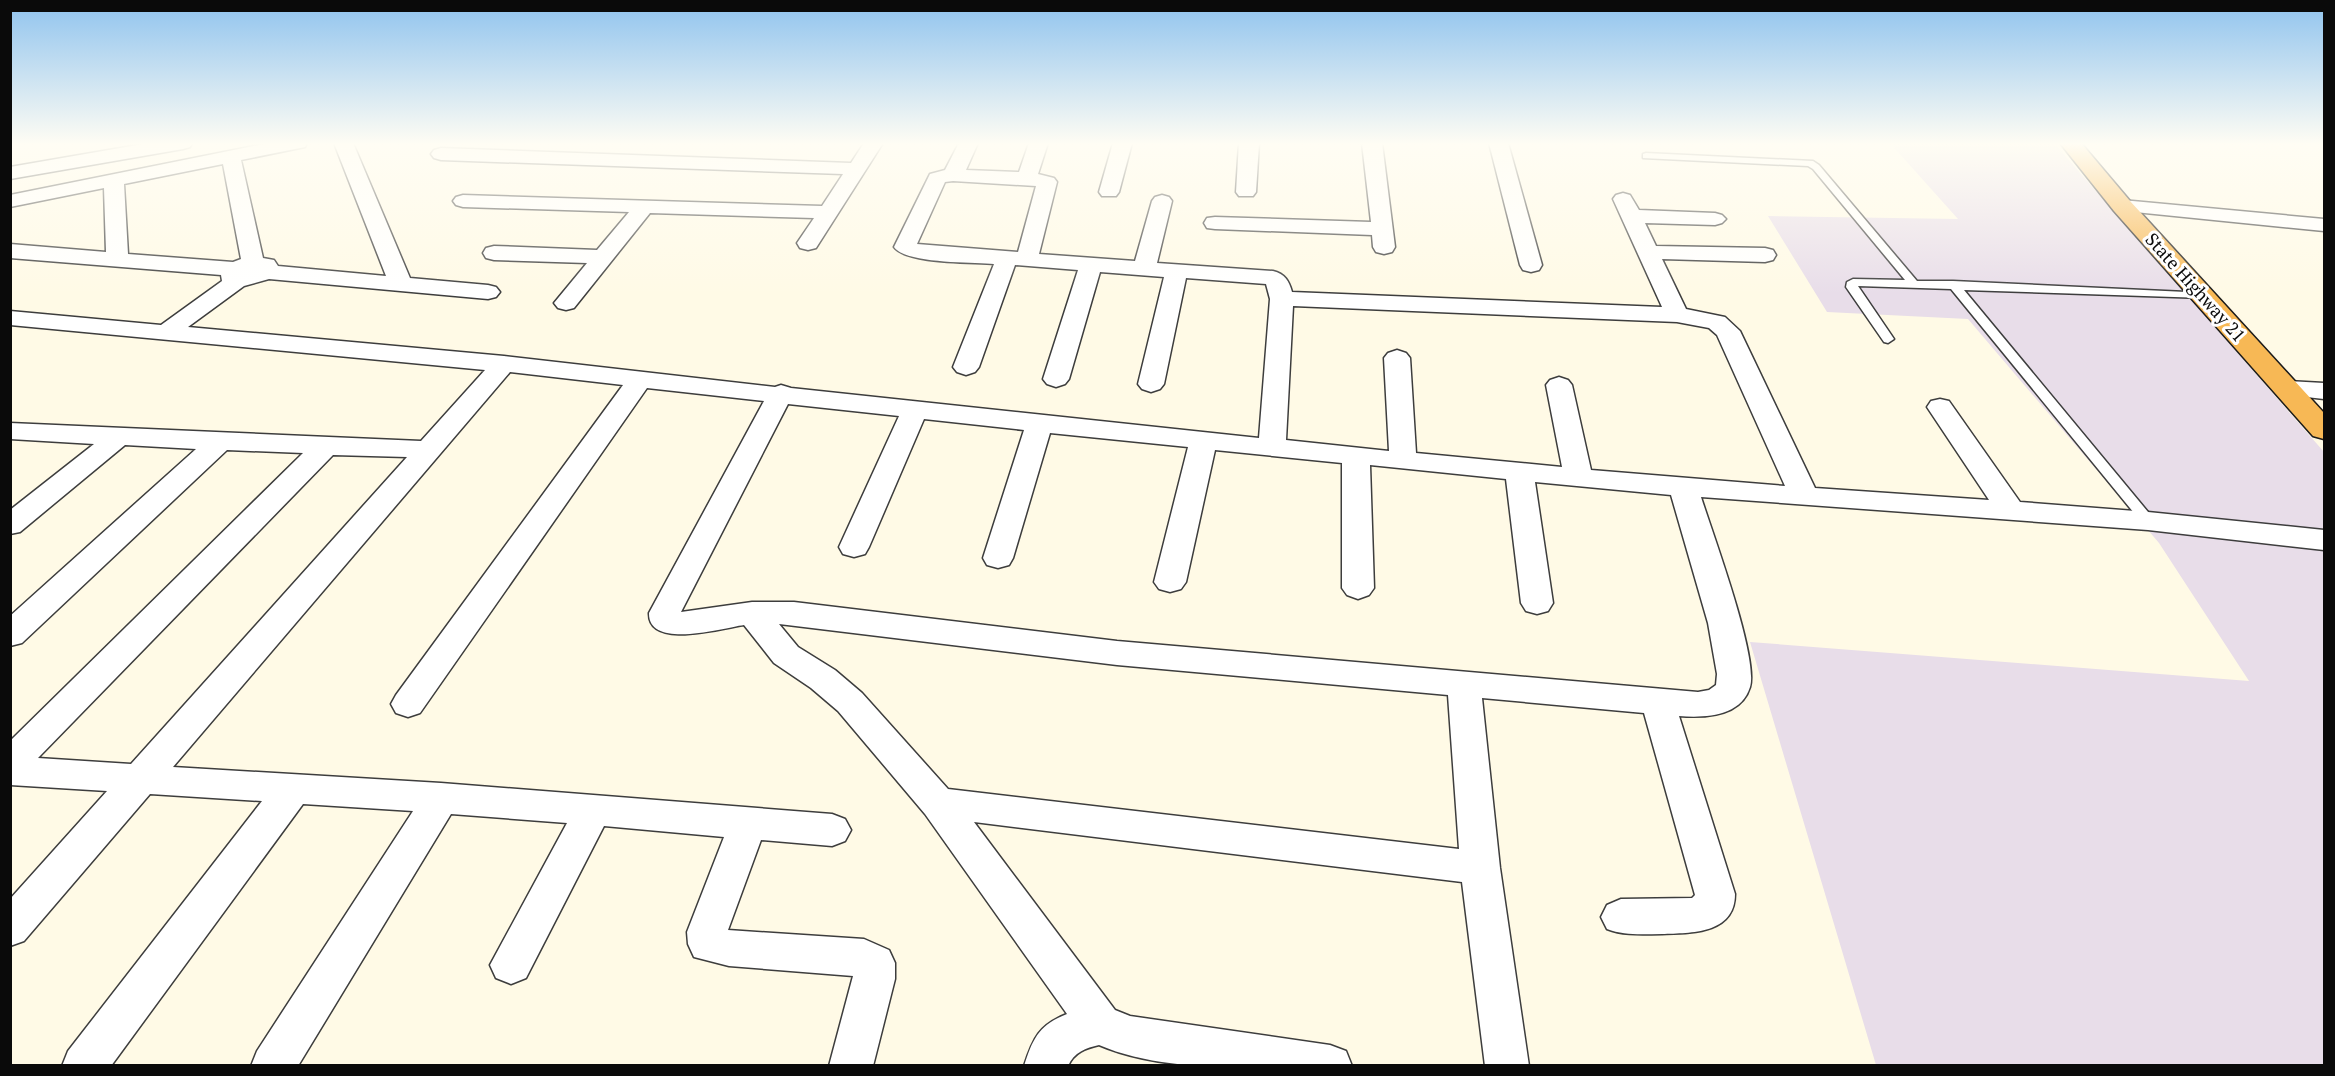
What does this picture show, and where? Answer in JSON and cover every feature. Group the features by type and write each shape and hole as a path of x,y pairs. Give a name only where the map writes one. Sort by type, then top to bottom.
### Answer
{"highway":[{"name":"State Highway 21","path":"2111,193 2325,430"}],"street":[{"path":"10,201 49,193"},
{"path":"114,193 117,260"},
{"path":"236,193 248,271"},
{"path":"364,193 401,285"},
{"path":"808,243 842,193"},
{"path":"929,193 905,247 913,251 1273,278 1278,284 1282,299 1272,447"},
{"path":"966,367 1017,259 1043,193"},
{"path":"1215,223 1383,240 1378,193"},
{"path":"1512,193 1531,265"},
{"path":"463,201 829,213"},
{"path":"1145,267 1162,201"},
{"path":"566,303 645,206"},
{"path":"2122,206 2325,225"},
{"path":"1677,315 1627,208 1715,219"},
{"path":"10,251 488,292"},
{"path":"1647,252 1765,255"},
{"path":"494,253 605,257"},
{"path":"1056,379 1091,264"},
{"path":"1151,384 1177,269"},
{"path":"165,333 248,271"},
{"path":"1282,299 1677,315 1717,322 1728,331 1804,495"},
{"path":"10,318 504,364 781,393 1040,424 1520,472 1683,487 2148,520 2325,540"},
{"path":"1397,358 1403,460"},
{"path":"10,928 504,364"},
{"path":"408,704 640,378"},
{"path":"1559,385 1578,477"},
{"path":"2288,389 2325,391"},
{"path":"781,393 665,613 665,619 670,623 678,624 752,613 794,614 1116,653 1698,705 1717,702 1729,695 1734,686 1736,671 1683,487"},
{"path":"1940,407 2010,510"},
{"path":"854,547 915,410"},
{"path":"998,558 1040,424"},
{"path":"11,431 431,450"},
{"path":"10,525 120,436"},
{"path":"1170,582 1203,440"},
{"path":"10,635 220,442"},
{"path":"10,764 326,446"},
{"path":"1356,456 1358,588"},
{"path":"1520,472 1537,603"},
{"path":"752,613 786,655 823,679 850,702 938,803 1100,1024 1128,1036 1330,1065"},
{"path":"1464,685 1480,868 1507,1065"},
{"path":"1621,917 1700,915 1715,903 1715,894 1658,703"},
{"path":"10,771 139,781 441,798 832,830"},
{"path":"84,1065 294,788"},
{"path":"273,1065 441,798"},
{"path":"938,803 1480,868"},
{"path":"511,965 593,811"},
{"path":"748,824 707,932 709,944 729,948 864,958 874,963 874,979 851,1065"},
{"path":"1046,1065 1049,1051 1066,1035 1100,1024"}],"lane":[{"path":"1838,193 1912,282"},
{"path":"1888,339 1851,284 1862,280 2204,295"},
{"path":"1953,284 2148,520"}],"shaded area":[{"path":"1935,193 2098,193 2324,452 2324,1065 1876,1065 1750,642 2249,681 2159,543 1968,319 1827,312 1768,216 1958,219"}]}
